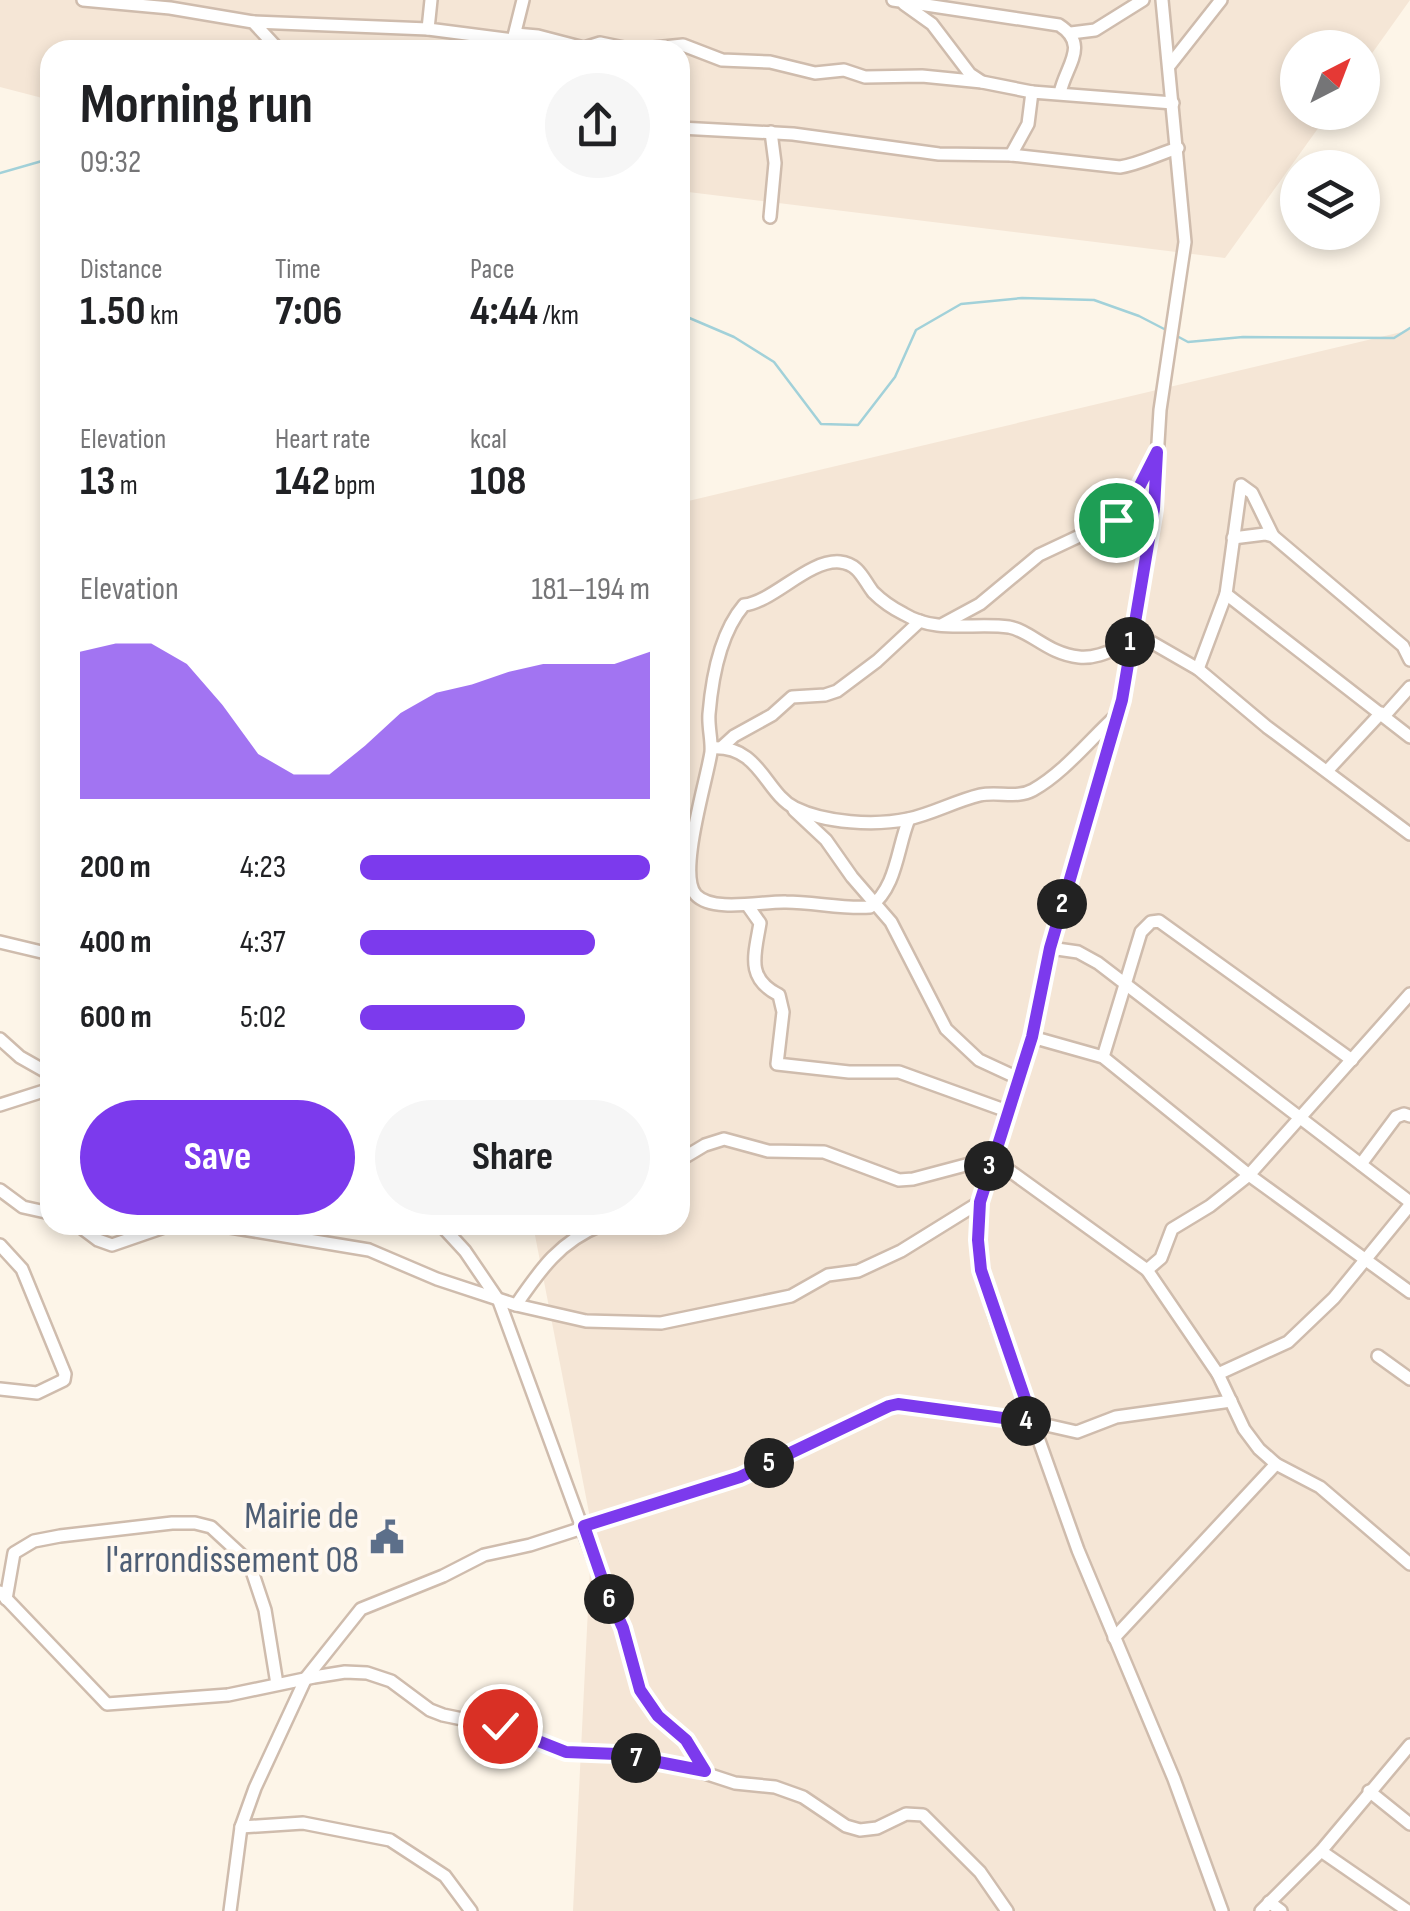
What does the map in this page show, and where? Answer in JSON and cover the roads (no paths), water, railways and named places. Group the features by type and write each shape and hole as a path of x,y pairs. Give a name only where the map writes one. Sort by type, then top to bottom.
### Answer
{"street":[{"path":"72,0 170,8 253,22 428,29 508,40"},
{"path":"428,29 431,0"},
{"path":"515,40 523,0"},
{"path":"893,0 1047,21 1071,33 1095,30 1143,0"},
{"path":"1162,0 1185,242 1160,410 1154,509 1118,714 1050,948 1020,1080 980,1202 978,1240 981,1270 1078,1550 1208,1867 1222,1911"},
{"path":"1169,66 1221,0"},
{"path":"900,1 932,24 970,74 982,82"},
{"path":"253,22 269,40"},
{"path":"1060,93 1075,54 1076,42 1071,33"},
{"path":"690,48 722,60 770,62 816,73 844,70 865,77 922,76 1032,92 1174,104"},
{"path":"1011,155 1028,124 1032,92"},
{"path":"690,128 771,132 939,154 1011,155 1120,168 1178,148"},
{"path":"770,217 776,164 771,132"},
{"path":"939,626 980,604 1039,555 1122,516 1157,452"},
{"path":"1198,669 1226,594 1240,485 1252,493 1273,536 1403,646 1410,660"},
{"path":"1233,538 1273,536"},
{"path":"908,819 900,839 896,868 875,905 861,908 786,902 748,906 705,901 691,887 696,818 717,748 709,715 716,672 722,648 744,605 839,562 857,568 877,596 906,616 939,626 1008,627 1048,649 1078,658 1100,655 1131,637"},
{"path":"1226,594 1410,737"},
{"path":"717,748 772,715 792,697 837,691 920,621"},
{"path":"1131,637 1198,669 1267,727 1410,834"},
{"path":"1327,771 1410,687"},
{"path":"792,807 842,819 884,822 908,819 979,795 1031,792 1054,776 1118,714"},
{"path":"717,748 758,766 826,840 898,932 946,1028 979,1060 1020,1080"},
{"path":"748,906 760,923 754,968 765,988 779,995 783,1010 777,1064 849,1072 899,1072 1008,1111"},
{"path":"1103,1057 1141,932 1146,925 1159,922 1352,1060"},
{"path":"0,942 40,952"},
{"path":"1050,948 1086,956 1410,1204 1367,1260 1288,1342 1218,1374"},
{"path":"1147,1270 1161,1258 1175,1226 1210,1206 1249,1175 1410,994"},
{"path":"1032,1037 1103,1057 1249,1175 1410,1292"},
{"path":"0,1039 40,1068"},
{"path":"1,1102 40,1092"},
{"path":"1361,1164 1398,1115 1410,1116"},
{"path":"690,1154 724,1139 768,1151 824,1152 899,1180 992,1158"},
{"path":"992,1158 1147,1270 1218,1374 1244,1429 1259,1449 1276,1464 1315,1483 1410,1564"},
{"path":"0,1190 23,1208 40,1211"},
{"path":"278,1235 369,1250 499,1301 586,1320 680,1321 791,1296 828,1275 858,1271 901,1251 980,1202"},
{"path":"95,1235 112,1245 141,1235"},
{"path":"450,1235 499,1301 623,1628 640,1690 658,1716 686,1740 705,1771"},
{"path":"516,1305 552,1255 579,1235"},
{"path":"0,1245 20,1264 65,1374 64,1380 37,1393 0,1389"},
{"path":"1378,1356 1410,1379"},
{"path":"230,1911 241,1827 255,1788 306,1678 367,1605 444,1576 484,1555 530,1545 740,1477 889,1406 1033,1422 1077,1432 1116,1417 1230,1401"},
{"path":"1114,1638 1276,1464"},
{"path":"277,1684 265,1610 248,1562 211,1528 202,1524 154,1524 34,1541 14,1553 3,1595 107,1704 228,1696 306,1678 345,1672 367,1674 391,1681 430,1710 516,1730 566,1752 617,1754 705,1771 734,1783 762,1784 788,1791 846,1826 860,1830 877,1828 906,1814 923,1815 980,1872 1007,1911"},
{"path":"1281,1911 1265,1906 1320,1851 1410,1745"},
{"path":"1370,1791 1410,1824"},
{"path":"241,1827 303,1823 390,1840 445,1876 472,1911"},
{"path":"1320,1851 1408,1911"}],"waterway":[{"path":"0,173 40,162"},
{"path":"690,318 734,337 774,362 821,424 858,425 895,377 916,330 961,304 1022,298 1094,300 1168,331"},
{"path":"1175,335 1188,342 1243,337 1394,338 1410,328"}],"place":[{"name":"Mairie de l'arrondissement 08","path":"387,1537"}]}
